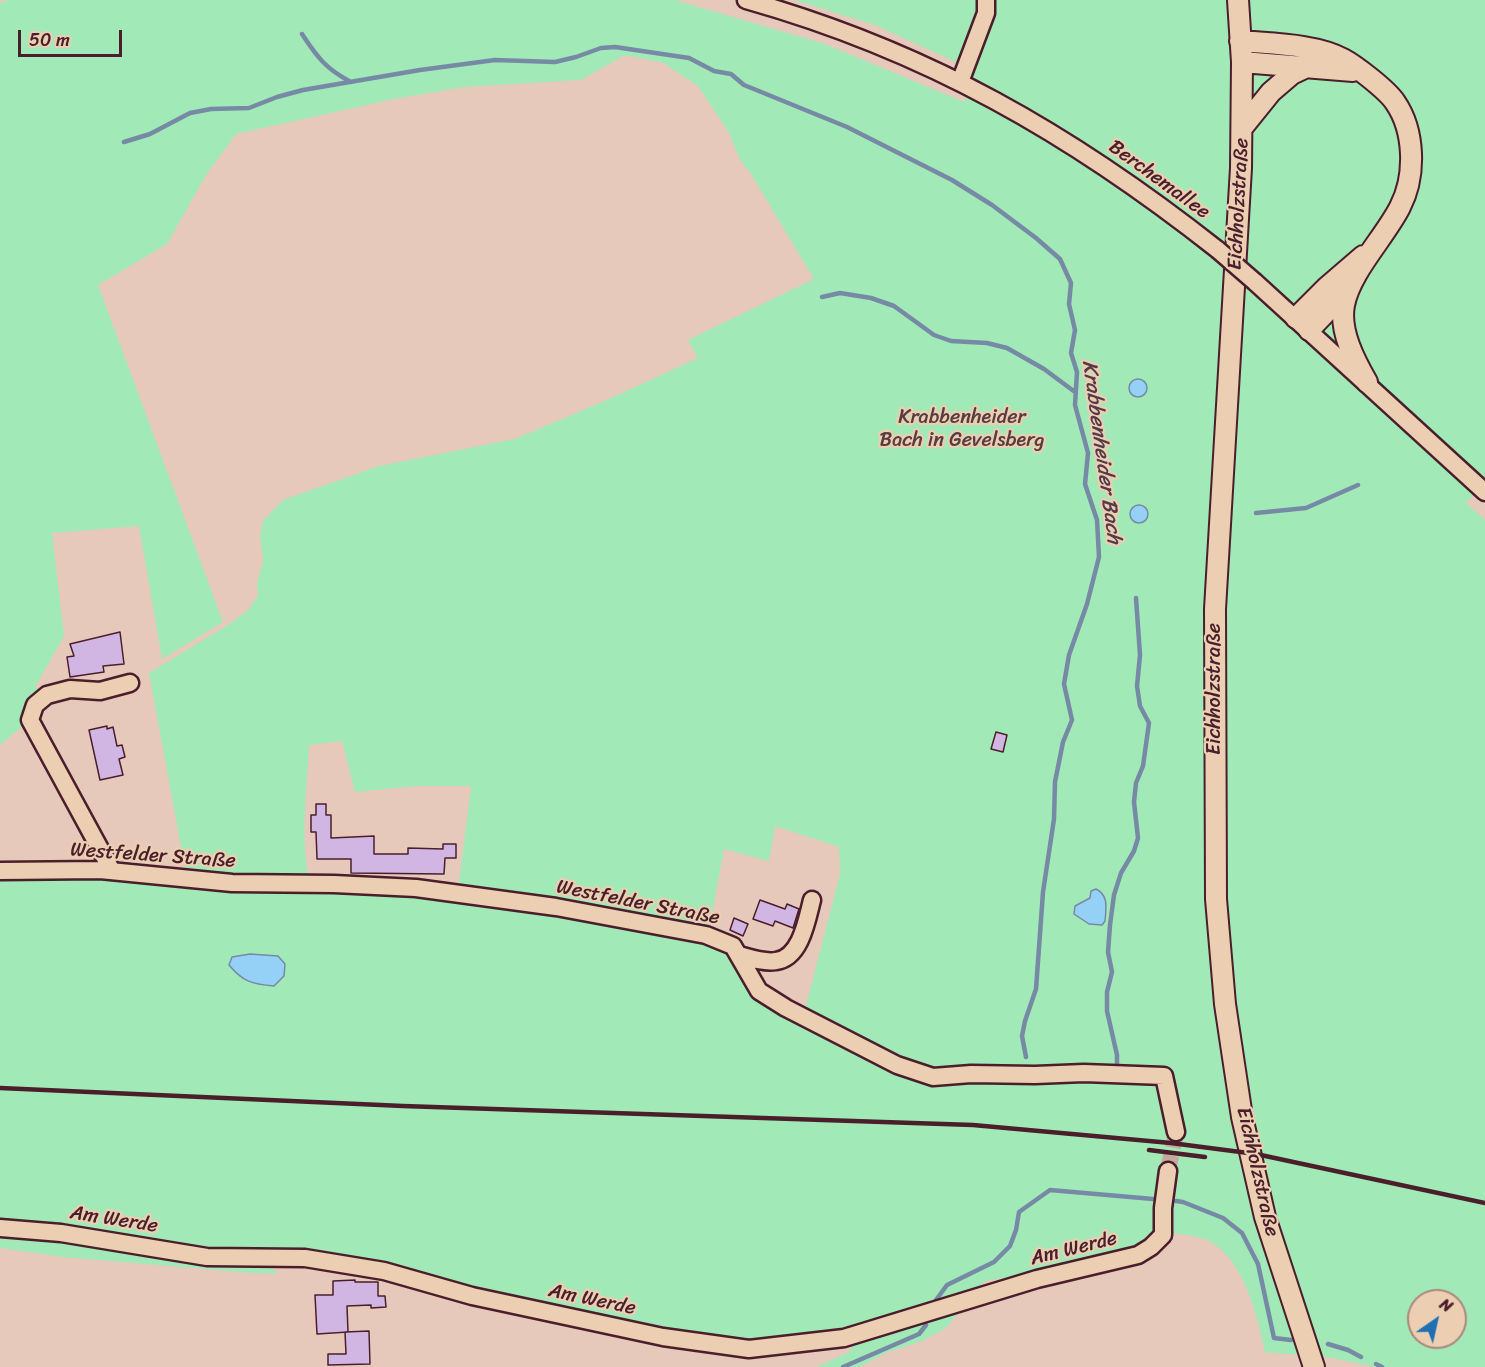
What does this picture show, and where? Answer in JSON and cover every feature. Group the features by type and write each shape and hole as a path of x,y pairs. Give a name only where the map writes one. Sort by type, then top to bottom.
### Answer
{"main road":[{"name":"Eichholzstraße","path":"1238,0 1242,62 1242,128 1215,609 1216,899 1225,1004 1242,1117 1265,1217 1314,1367"},
{"path":"1240,41 1318,50 1343,59 1377,84 1395,102 1407,128 1411,167 1409,183 1401,205 1350,287 1344,306 1344,326 1357,363 1367,382"},
{"path":"1242,62 1359,71"},
{"path":"1242,128 1278,86 1292,74 1310,66"},
{"path":"1303,324 1354,262 1373,249"},
{"path":"1303,324 1350,287"}],"street":[{"name":"Berchemallee","path":"746,0 862,38 960,82 1008,106 1088,155 1175,216 1218,250 1367,382 1485,492"},
{"path":"960,82 986,13 986,0"},
{"path":"112,871 30,720 35,705 47,695 70,689 100,691 130,683"},
{"name":"Westfelder Straße","path":"0,871 112,871 232,883 416,888 556,907 706,934 734,946 759,991 786,1008 897,1065 933,1077 971,1074 1084,1073 1164,1076 1176,1132"},
{"path":"739,955 777,961 788,955 804,932 812,900"},
{"name":"Am Werde","path":"0,1228 61,1233 207,1257 305,1258 384,1270 472,1296 652,1335 749,1349 844,1338 1037,1279 1138,1255 1162,1235 1168,1171"}],"green space":[{"name":"Krabbenheider Bach in Gevelsberg","path":"8,0 675,0 825,44 964,102 995,15 982,0 1485,0 1485,483 1466,503 1485,520 1485,1367 1375,1367 1333,1358 1265,1352 1253,1305 1240,1273 1231,1260 1220,1248 1207,1240 1165,1232 1147,1243 1103,1260 985,1281 946,1328 922,1341 886,1353 859,1367 817,1367 849,1352 857,1337 722,1342 385,1269 269,1265 278,1273 252,1273 63,1257 0,1248 0,874 97,873 475,899 713,941 731,954 755,990 932,1074 804,1013 840,874 839,847 775,826 769,861 724,849 709,930 458,890 471,786 417,786 355,792 342,741 309,745 305,848 309,881 186,874 149,673 231,623 249,609 258,595 257,583 263,561 260,536 263,521 283,500 379,466 515,439 698,358 688,340 814,279 751,174 740,160 729,133 698,86 663,63 623,56 581,80 464,87 394,99 236,134 206,175 167,244 98,285 223,622 162,659 139,526 52,533 64,636 35,687 47,694 29,721 0,745 0,3"},
{"path":"794,0 981,0 972,37 956,62 875,25"}],"water":[{"path":"1138,379 1144,382 1147,388 1144,394 1138,397 1132,394 1129,388 1132,382"},
{"path":"1139,505 1145,508 1148,514 1145,520 1139,523 1133,520 1130,514 1133,508"},
{"path":"1096,889 1103,895 1106,903 1105,921 1102,925 1089,924 1074,914 1075,906 1090,898 1091,891"},
{"path":"250,954 278,956 285,964 284,976 274,986 244,979 229,965 232,957"}],"building":[{"path":"120,632 124,664 103,666 104,672 70,677 67,657 74,656 70,644"},
{"path":"107,726 107,729 113,727 117,746 122,745 125,757 119,759 123,775 100,780 89,730"},
{"path":"996,732 1007,735 1003,752 991,749"},
{"path":"316,804 326,804 326,815 331,815 331,838 374,836 374,854 408,854 408,848 443,849 443,844 456,844 456,858 445,858 444,874 351,873 351,859 317,859 316,832 311,832 311,815 316,815"},
{"path":"760,900 785,909 787,904 799,909 793,928 775,921 773,926 753,919"},
{"path":"734,918 748,924 743,936 730,930"},
{"path":"355,1280 355,1282 378,1282 378,1296 385,1296 386,1307 347,1306 348,1332 317,1334 315,1295 333,1295 333,1281"},
{"path":"369,1331 370,1364 328,1365 328,1354 346,1354 345,1332"}],"waterway":[{"path":"302,34 323,62 351,82"},
{"name":"Krabbenheider Bach","path":"124,142 150,134 190,113 211,109 249,108 303,90 495,60 555,62 601,48 615,47 689,58 714,71 731,74 744,85 847,127 952,180 992,205 1060,259 1071,283 1069,304 1075,330 1071,353 1077,372 1075,405 1088,453 1085,484 1097,520 1099,557 1087,604 1069,655 1064,684 1072,720 1063,742 1055,782 1054,819 1043,892 1036,989 1022,1036 1026,1057"},
{"path":"822,297 840,293 871,298 894,306 934,335 951,341 987,343 1007,348 1044,369 1075,392"},
{"path":"1256,513 1306,508 1358,485"},
{"path":"1117,1064 1107,1011 1107,992 1112,972 1108,952 1110,925 1114,895 1121,873 1134,851 1138,838 1134,802 1136,783 1143,766 1149,723 1140,706 1137,686 1140,655 1136,598"},
{"path":"936,1300 947,1285 994,1262 1010,1246 1019,1212 1050,1190 1153,1199"},
{"path":"1176,1201 1223,1218 1242,1233 1258,1264 1274,1338 1291,1340"},
{"name":"Krabbenheider Bach","path":"843,1367 919,1334 926,1325"},
{"path":"1328,1344 1361,1357"},
{"path":"1376,1364 1382,1367"}],"tunnel":[{"path":"1168,1171 1176,1132"}],"railway":[{"path":"0,1088 403,1106 973,1125 1171,1143 1256,1154 1485,1203"},
{"path":"1149,1150 1205,1157"}]}
